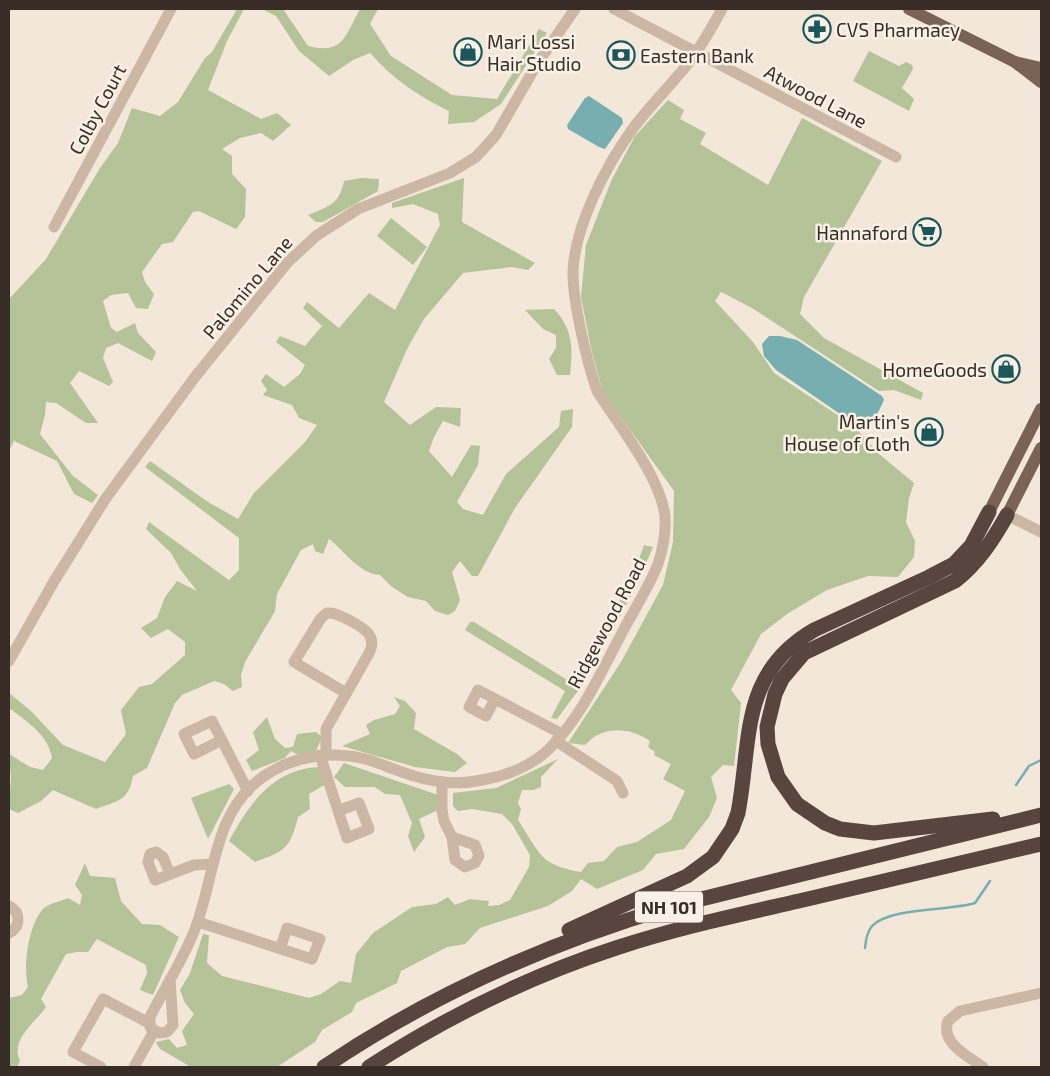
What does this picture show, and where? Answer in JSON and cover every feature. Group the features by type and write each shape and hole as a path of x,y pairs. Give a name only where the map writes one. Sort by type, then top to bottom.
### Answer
{"highway":[{"path":"492,971 556,936 687,876 713,857 732,829 738,813 752,710 762,682 778,657 814,630 954,564 971,546 989,512"},
{"path":"1007,515 979,558 955,581 804,653 787,672 774,694 767,727 768,744 778,776 797,804 825,824 840,830 874,833 1041,814"},
{"name":"NH 101","path":"324,1067 398,1020 492,971 559,943 673,906 1041,814"},
{"name":"NH 101","path":"369,1067 423,1035 486,1002 541,976 616,948 712,921 1041,844"}],"main road":[{"path":"909,9 1015,62 1041,82"},
{"path":"1015,62 1041,68"},
{"path":"989,512 1041,409"},
{"path":"1007,515 1041,448"}],"street":[{"name":"Colby Court","path":"54,226 171,9"},
{"name":"Palomino Lane","path":"9,661 53,583 106,498 195,377 287,263 316,236 358,208 450,173 476,157 496,135 537,64 575,9"},
{"name":"Atwood Lane","path":"614,9 896,157"},
{"name":"Ridgewood Road","path":"170,979 173,1024 165,1033 152,1027 151,1015 198,922 225,826 234,808 261,778 279,768 305,758 323,755 361,758 442,782 468,782 507,774 541,756 559,738 583,704 652,576 661,552 665,514 657,488 597,391 592,376 575,292 573,272 576,252 588,214 607,171 622,145 634,127 697,51 722,9"},
{"path":"1007,515 1041,532"},
{"path":"338,811 323,755 326,729 370,651 372,641 368,632 361,626 333,613 327,613 321,618 294,662 346,692"},
{"path":"495,699 559,738 617,781 623,792"},
{"path":"222,740 248,791"},
{"path":"442,782 442,810 444,821 452,837"},
{"path":"170,874 194,865 214,864"},
{"path":"9,906 17,913 18,921 15,929 9,933"},
{"path":"198,922 280,949"},
{"path":"983,1067 950,1042 946,1031 948,1021 960,1011 1041,993"},
{"path":"101,1067 73,1052 103,1000 152,1027 134,1067"}],"green space":[{"path":"237,9 244,9 227,41 208,90 261,119 277,113 291,125 273,141 261,133 240,138 222,149 232,156 232,174 246,189 245,217 236,229 199,211 193,212 173,242 162,244 142,272 145,282 154,294 148,309 136,308 128,293 111,295 103,301 111,328 117,332 135,323 138,333 156,352 152,361 118,343 106,348 103,358 113,382 109,386 79,371 70,383 98,423 86,423 56,403 46,402 40,434 73,476 98,495 92,503 74,494 57,461 14,441 9,451 9,299 46,259 100,168 118,143 132,108 160,116 178,102 205,58 212,52"},
{"path":"262,9 283,9 308,46 329,48 342,41 360,9 378,9 370,24 391,56 452,95 497,99 539,29 547,33 501,104 474,122 448,124 449,111 427,100 406,86 387,71 370,53 353,60 329,76 299,51 276,16"},
{"path":"869,51 899,66 906,62 912,65 913,69 902,88 914,99 909,111 853,81"},
{"path":"668,100 684,110 680,119 706,133 700,144 768,185 802,118 882,161 804,297 800,314 824,338 923,393 921,400 894,390 879,391 752,308 721,292 715,301 753,342 774,373 854,426 879,454 914,483 909,498 906,522 915,541 914,557 898,577 868,576 827,590 787,614 761,634 731,690 741,703 734,766 723,765 711,777 717,798 709,817 684,849 656,854 643,870 597,889 581,879 572,891 548,906 480,928 465,944 447,947 401,971 397,983 356,1003 352,1012 322,1030 315,1042 277,1067 191,1067 160,1049 156,1042 169,1039 177,1048 187,1045 182,1031 194,1014 185,1003 180,990 190,973 203,934 209,935 207,963 222,976 309,998 321,994 340,981 351,983 356,954 373,933 412,907 436,904 448,897 455,905 470,899 489,901 488,906 499,905 510,900 529,867 530,855 512,824 502,814 472,809 458,811 453,806 453,793 496,788 558,759 541,777 541,787 533,790 522,790 518,803 521,809 518,820 542,856 548,861 557,866 581,872 588,863 604,861 617,847 637,842 671,820 685,791 663,779 671,764 654,755 655,752 648,747 650,741 634,733 616,730 600,734 585,745 568,743 621,662 663,585 673,542 674,491 603,392 592,353 581,297 586,245 612,179 635,136"},
{"path":"361,178 379,179 378,191 323,222 316,222 308,215 332,204 339,195 344,181"},
{"path":"464,178 462,222 535,263 528,270 512,267 463,273 424,319 407,349 384,402 410,425 436,407 461,408 460,427 443,421 429,451 452,477 471,445 480,446 478,465 457,502 463,509 483,515 506,474 559,427 561,411 573,409 572,427 515,508 478,576 472,576 460,561 452,572 460,600 455,611 448,615 435,611 426,601 408,597 392,587 380,575 365,571 329,539 323,554 315,551 313,544 301,550 277,594 275,611 245,662 241,675 242,687 233,691 224,684 214,681 182,695 175,703 147,768 133,776 128,791 121,799 96,809 53,790 41,801 18,813 9,809 11,778 9,754 30,767 43,770 52,758 46,742 36,729 9,708 9,693 31,711 63,745 105,762 126,734 121,710 139,687 152,684 185,655 185,642 168,629 151,638 141,628 157,618 165,597 177,581 197,591 180,569 171,553 146,529 149,522 229,580 239,570 239,538 145,467 150,461 208,502 238,519 254,493 305,442 317,425 299,418 292,405 263,395 267,390 261,381 266,374 284,387 300,374 305,365 276,342 280,336 305,346 322,326 303,308 307,302 339,328 369,293 395,310 440,225 438,214 413,204 392,208 392,203"},
{"path":"391,218 427,247 413,265 377,236"},
{"path":"554,309 565,324 570,339 570,375 557,375 549,359 556,348 556,335 543,329 525,310"},
{"path":"644,545 653,547 635,589 595,661 585,660 626,590"},
{"path":"470,622 474,622 580,688 557,719 551,718 565,691 465,630"},
{"path":"394,697 405,701 416,713 414,729 457,754 467,763 455,772 415,767 342,746 370,734 366,725 374,720 395,714 400,706"},
{"path":"267,717 275,739 285,748 293,747 297,734 316,732 322,737 316,751 302,757 291,751 285,758 252,771 246,760 259,750 253,732"},
{"path":"344,763 438,795 438,810 419,819 425,837 414,852 408,836 412,823 400,795 385,794 375,787 345,787 334,777"},
{"path":"319,767 326,784 309,794 310,809 298,817 292,836 285,847 273,855 255,862 229,841 245,814 264,791 288,774 303,769"},
{"path":"229,784 234,789 208,839 191,798"},
{"path":"85,863 90,876 115,878 121,901 142,924 160,925 179,937 153,995 140,990 147,973 146,965 97,939 88,952 66,954 41,999 46,1007 21,1038 18,1046 20,1061 17,1067 9,1067 9,998 22,995 28,987 26,968 28,946 34,925 43,909 51,904 68,898 80,905 82,895 75,885"}],"water":[{"path":"589,96 622,118 623,123 605,149 568,129 567,125 585,98"},
{"path":"769,336 780,336 797,340 882,396 884,400 877,415 867,424 856,425 776,370 764,356 762,344"}],"waterway":[{"path":"1016,785 1029,766 1041,760"},
{"path":"865,948 870,928 881,920 906,912 964,906 975,903 990,881"}],"place":[{"name":"CVS Pharmacy","path":"817,29"},
{"name":"Mari Lossi Hair Studio","path":"468,52"},
{"name":"Eastern Bank","path":"621,55"},
{"name":"Hannaford","path":"927,232"},
{"name":"HomeGoods","path":"1006,369"},
{"name":"Martin's House of Cloth","path":"929,432"}]}
